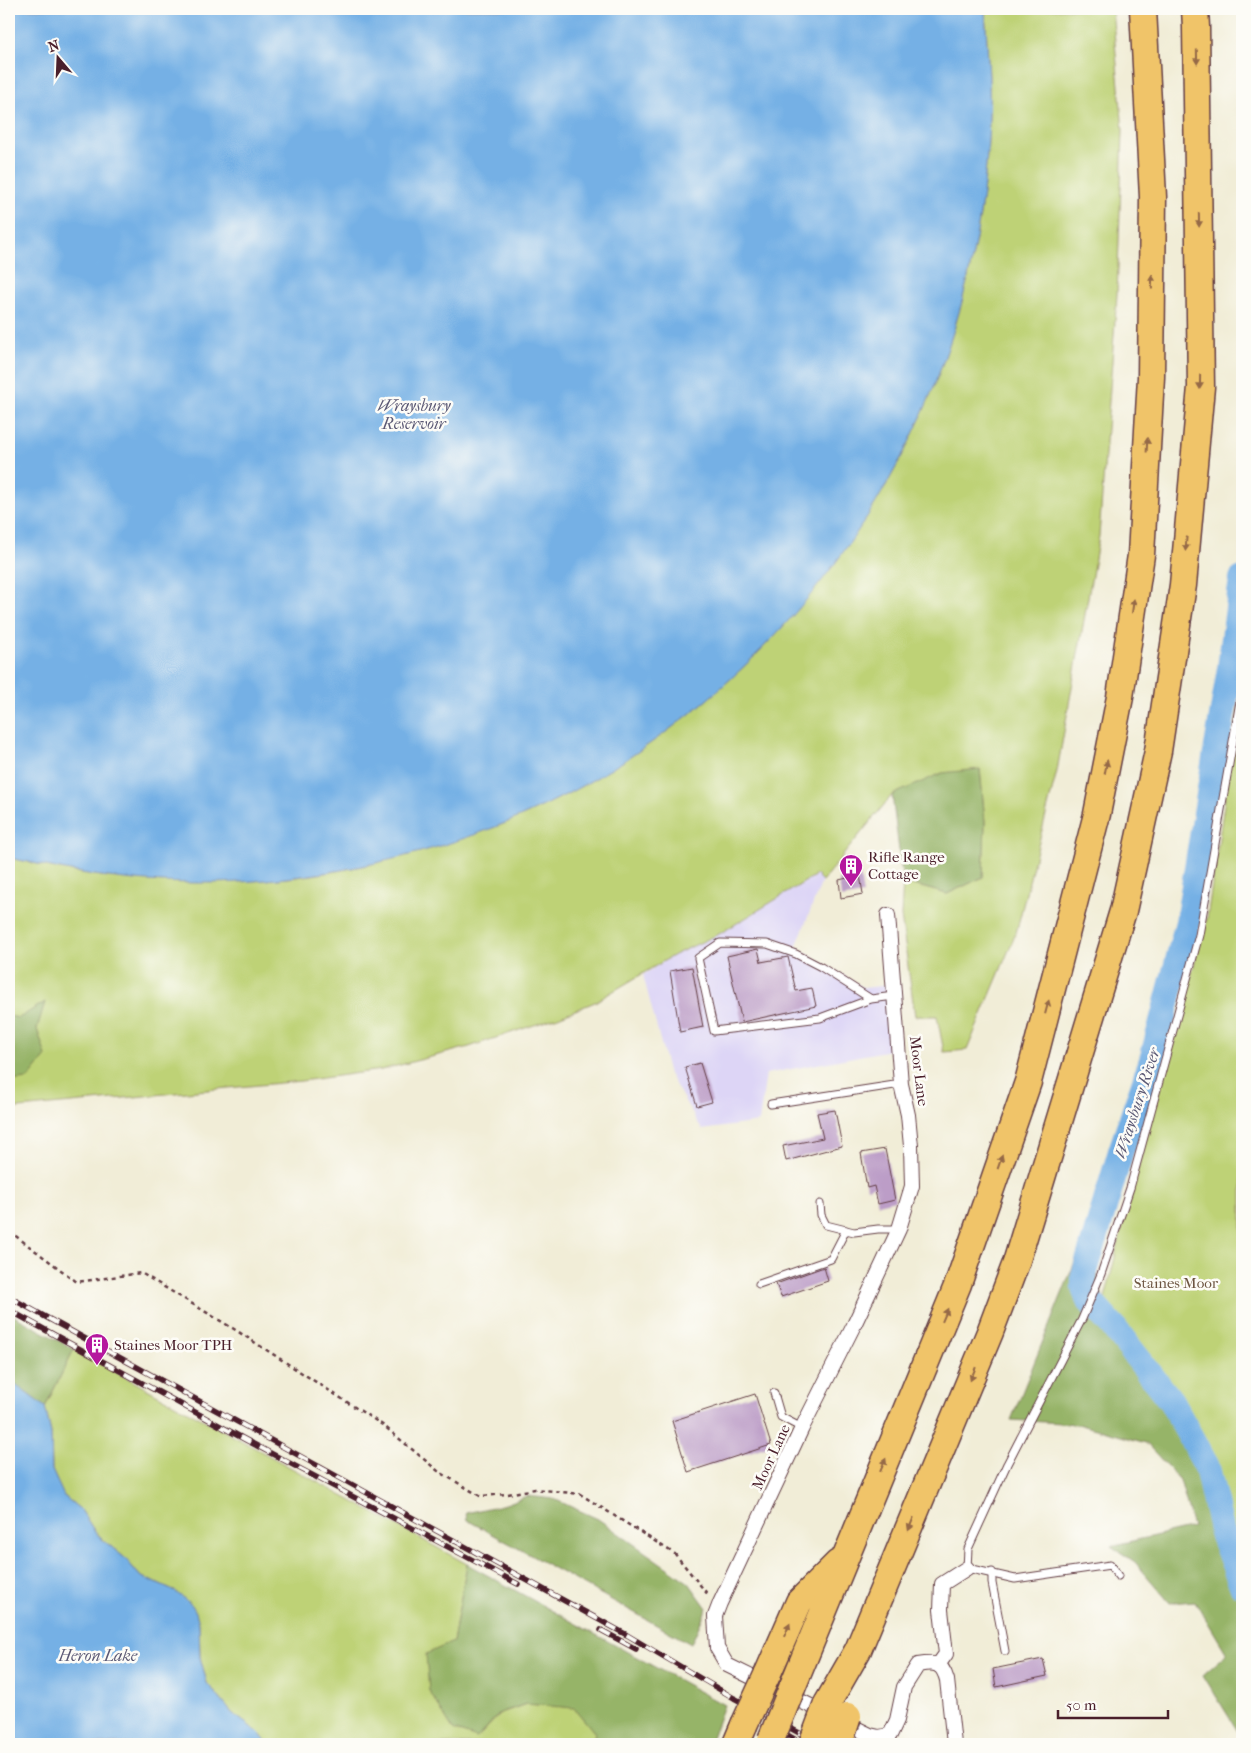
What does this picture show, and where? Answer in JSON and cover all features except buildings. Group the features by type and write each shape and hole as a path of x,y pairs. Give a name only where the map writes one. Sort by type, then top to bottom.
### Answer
{"highway":[{"path":"770,1742 845,1555 958,1284 1028,1082 1097,814 1120,697 1141,555 1151,378 1153,197 1144,9"},
{"path":"812,1744 838,1710 858,1650 990,1332 1016,1263 1123,911 1158,751 1182,585 1201,387 1195,9"},
{"path":"740,1735 799,1602 845,1555"},
{"path":"838,1710 839,1744"}],"street":[{"name":"Moor Lane","path":"888,915 901,1084 908,1115 912,1186 899,1229 802,1428 720,1603 715,1616 717,1648 727,1665 870,1735 879,1737 890,1735 897,1720 904,1687 918,1665 933,1662 938,1665"},
{"path":"954,1744 947,1680 945,1672 938,1665 946,1654 941,1610 942,1584 967,1568"}],"lane":[{"path":"1118,1576 1110,1565 1015,1579 992,1572 967,1568 968,1549 1007,1464 1082,1320 1101,1274 1130,1188 1199,935 1242,690"},
{"path":"872,998 822,967 796,954 767,944 720,943 698,958 714,1032 820,1018 872,998 894,996"},
{"path":"771,1104 901,1084"},
{"path":"820,1204 826,1225 854,1232 899,1229"},
{"path":"759,1284 831,1259 846,1230"},
{"path":"774,1393 781,1417 802,1428"},
{"path":"992,1572 992,1583 1005,1650"}],"path":[{"path":"9,1231 77,1282 141,1273 234,1328 384,1426 438,1471 480,1496 508,1494 534,1489 580,1494 675,1554 711,1599 720,1603"}],"shaded area":[{"path":"817,875 822,881 796,947 864,988 889,985 890,1050 766,1074 759,1122 702,1130 669,1074 643,975 674,955 721,933"}],"green space":[{"path":"985,9 1112,9 1123,131 1117,294 1099,536 1057,771 1016,933 967,1050 944,1052 937,1016 915,1016 901,916 903,882 947,894 983,877 985,822 980,769 892,795 822,881 816,875 721,933 674,955 595,1002 558,1017 469,1047 381,1070 301,1081 9,1109 9,858 99,876 171,882 266,880 353,868 463,838 503,824 589,782 669,730 742,669 807,599 863,522 910,439 947,351 972,259 986,169 989,77"},
{"name":"Staines Moor","path":"1242,685 1242,1560 1229,1526 1214,1460 1179,1394 1104,1302 1132,1189 1207,918"},
{"path":"980,769 985,822 983,877 947,894 903,882 892,795 942,773"},
{"path":"45,1002 37,1029 46,1056 28,1079 9,1081 9,1016 19,1018"},
{"path":"1087,1232 1104,1302 1179,1394 1214,1460 1229,1526 1242,1560 1242,1738 1203,1675 1227,1654 1195,1601 1170,1603 1135,1562 1111,1546 1193,1527 1180,1480 1146,1443 1078,1424 1011,1420"},
{"path":"9,1313 74,1349 45,1407 9,1380"},
{"path":"74,1349 467,1564 453,1642 477,1738 501,1713 526,1704 574,1707 595,1733 592,1744 268,1744 259,1733 232,1713 207,1683 200,1657 199,1623 176,1592 140,1576 125,1558 97,1535 81,1510 64,1496 61,1491 52,1470 51,1433 45,1407"},
{"path":"527,1496 554,1499 598,1519 689,1583 707,1608 691,1644 467,1520 466,1513 506,1504"},
{"path":"467,1564 724,1705 710,1744 592,1744 595,1733 574,1708 526,1704 500,1713 477,1738 453,1730 429,1691 426,1654 453,1642"}],"water":[{"name":"Wraysbury Reservoir","path":"9,9 985,9 989,77 989,123 986,169 976,237 972,259 947,351 910,440 863,522 807,599 742,669 669,730 589,782 503,824 475,835 386,861 326,873 242,882 195,883 123,879 76,872 9,858"},
{"name":"Heron Lake","path":"9,1380 45,1407 51,1433 52,1470 64,1496 81,1510 97,1535 125,1558 140,1576 176,1592 192,1605 199,1623 200,1657 207,1683 232,1713 259,1733 268,1744 9,1744"}],"waterway":[{"name":"Wraysbury River","path":"1242,579 1230,668 1188,922 1152,1060 1121,1151 1084,1275 1084,1287 1088,1299 1115,1329 1171,1401 1207,1467 1222,1533 1242,1585"}],"railway":[{"path":"9,1297 627,1635 734,1698 820,1744"},
{"path":"9,1310 246,1440 518,1584"},
{"path":"601,1630 636,1649"},
{"path":"775,1728 803,1744"}],"place":[{"name":"Rifle Range Cottage","path":"851,887"},
{"name":"Staines Moor TPH","path":"97,1366"}]}
